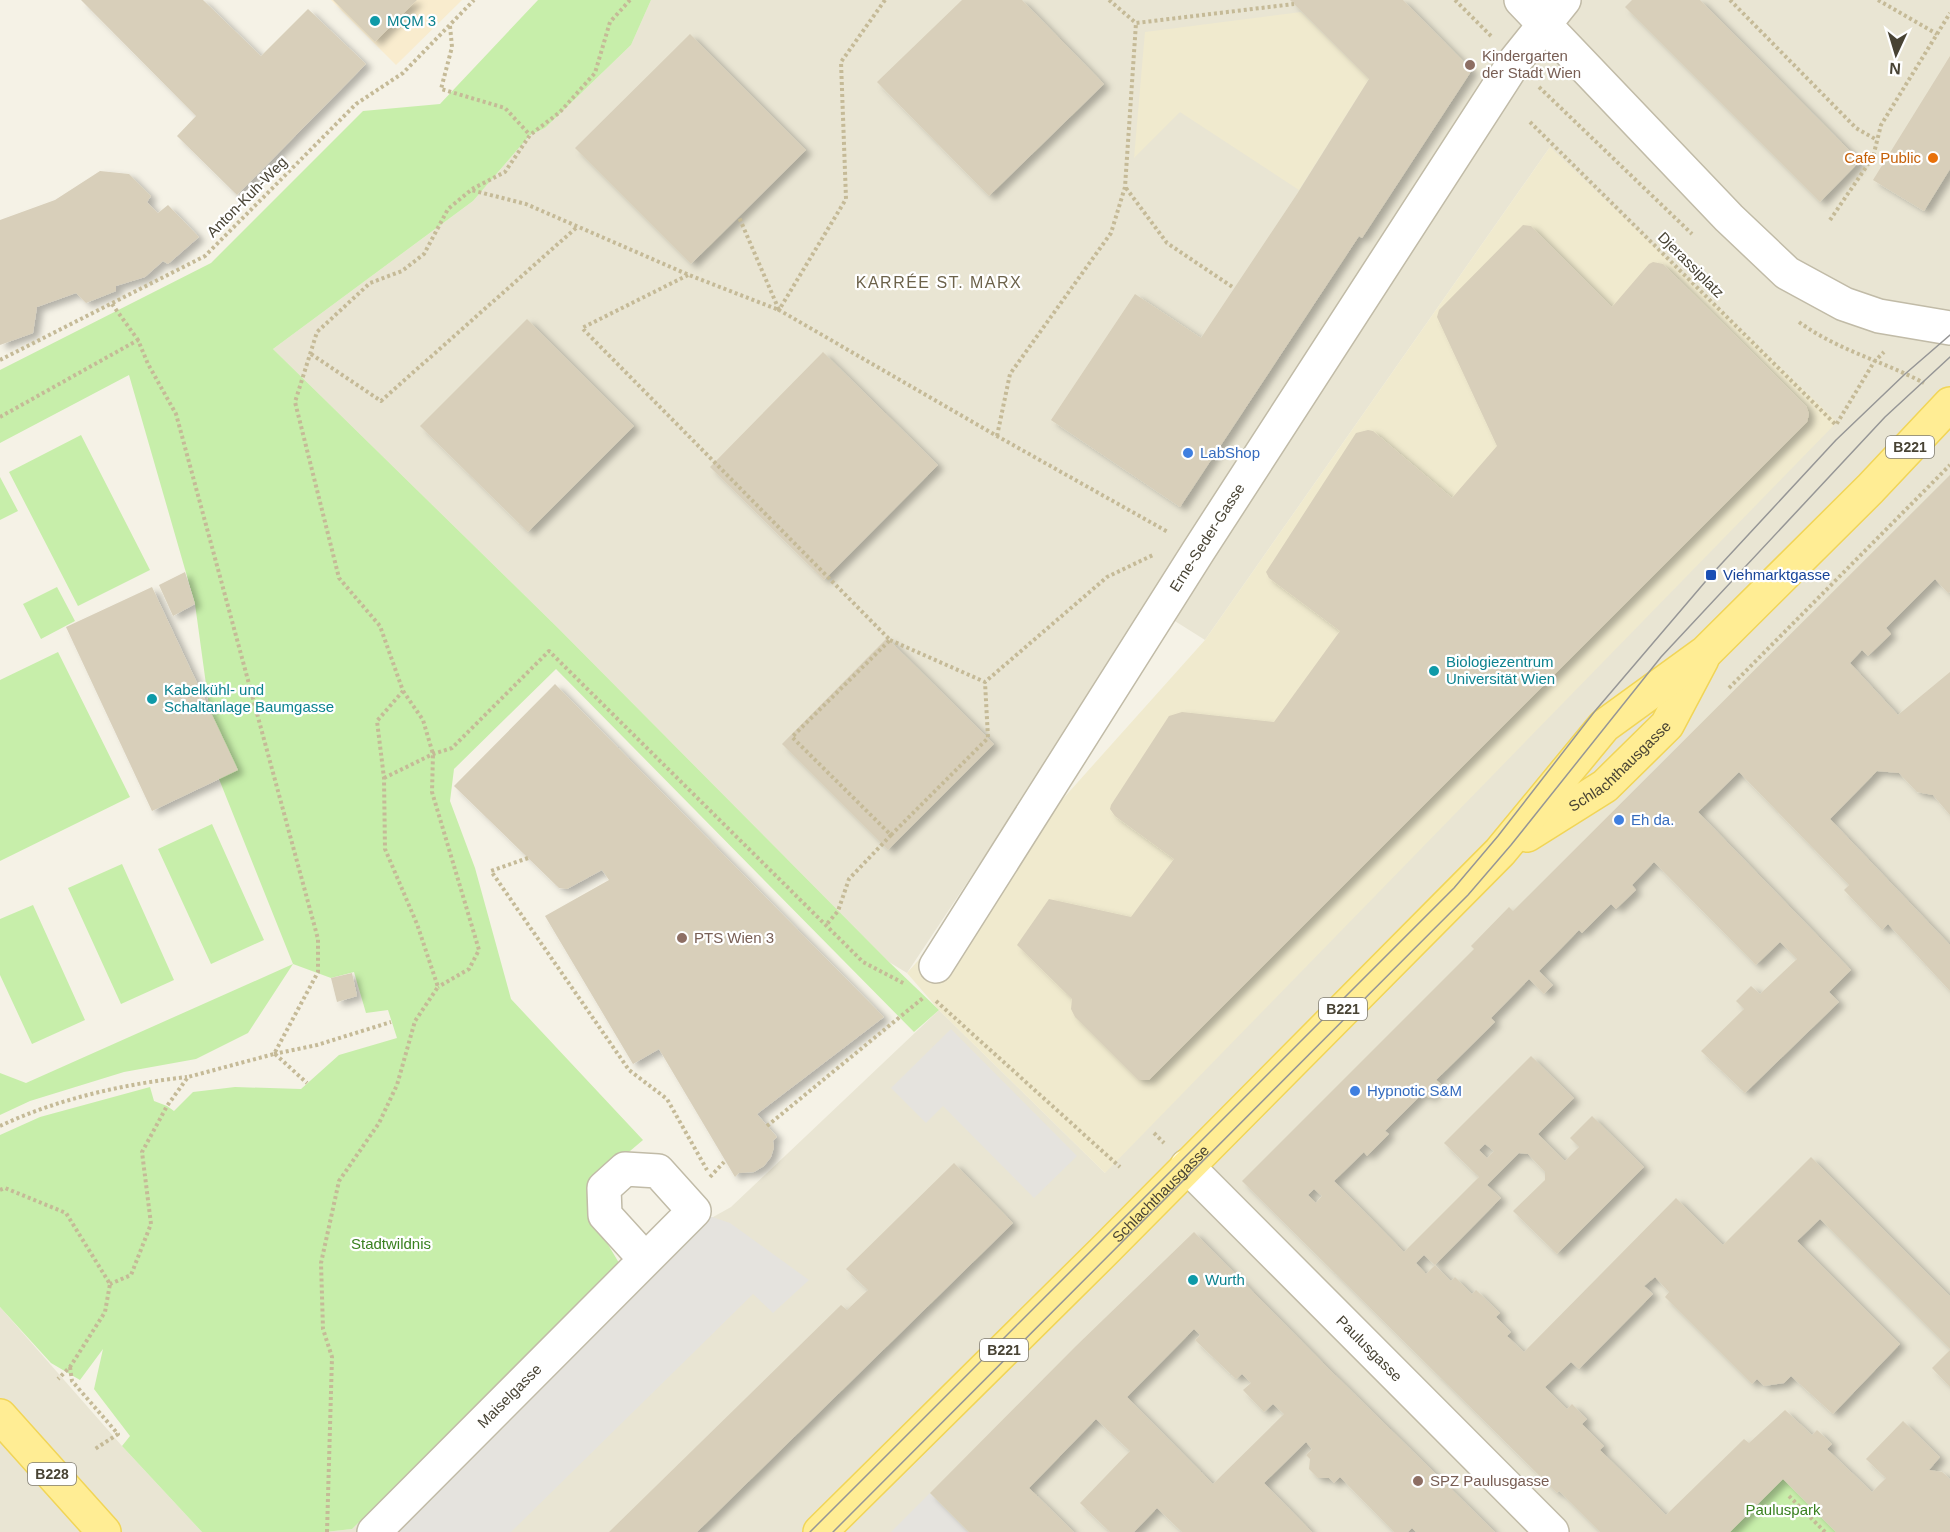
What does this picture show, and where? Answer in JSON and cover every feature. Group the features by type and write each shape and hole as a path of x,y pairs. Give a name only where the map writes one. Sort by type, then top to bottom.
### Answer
{"main road":[{"name":"Schlachthausgasse","path":"820,1532 1500,852 1604,726 1706,652 1870,489 1941,396"},
{"name":"Schlachthausgasse","path":"1500,852 1605,786 1667,725 1706,652"},
{"name":"B228","path":"0,1416 105,1532"}],"street":[{"path":"1521,0 1730,218 1787,273 1844,304 1879,316 1950,328"},
{"name":"Erne-Seder-Gasse","path":"931,980 1191,545 1510,69 1564,0"},
{"name":"Paulusgasse","path":"1187,1166 1552,1532"},
{"name":"Maiselgasse","path":"374,1532 645,1259"}],"path":[{"name":"Anton-Kuh-Weg","path":"0,360 205,256 356,104 402,73 474,0"},
{"path":"327,1532 332,1357 324,1329 321,1263 339,1181 379,1123 397,1085 415,1022 438,987 469,969 479,950 432,792 434,754 423,720 403,691 380,626 339,578 295,402 317,332 370,283 402,271 424,254 448,209 471,190 505,172 530,135 560,112 595,73 610,22 630,0"},
{"path":"779,310 846,199 841,62 885,0"},
{"path":"1109,0 1136,23 1293,4"},
{"path":"1730,0 1856,128 1877,140"},
{"path":"1878,0 1937,34"},
{"path":"1830,220 1873,156 1881,125 1950,13"},
{"path":"997,436 1010,374 1111,233 1125,187 1136,23"},
{"path":"450,25 452,47 441,89 505,108 530,135"},
{"name":"Djerassiplatz","path":"1530,122 1836,425 1874,362 1922,382 1941,396"},
{"path":"1125,187 1167,243 1234,288"},
{"path":"471,190 526,204 779,310 1191,545"},
{"path":"739,217 779,310"},
{"path":"311,354 381,401 577,226"},
{"path":"689,274 582,328 890,640 985,682"},
{"path":"112,304 138,340 148,364 176,414 318,939 318,972 274,1054"},
{"path":"0,417 138,340"},
{"path":"1724,692 1950,465"},
{"path":"985,682 1107,577 1191,545"},
{"path":"890,640 792,737 891,835"},
{"path":"384,778 452,748 549,651 863,962 905,984"},
{"path":"827,924 838,911 849,879 988,738 985,682"},
{"path":"403,691 377,721 384,778 385,849 417,924 438,987"},
{"path":"528,858 491,871 629,1070 667,1099 711,1176"},
{"path":"915,990 931,980"},
{"path":"767,1126 931,980"},
{"path":"931,980 937,1002 1120,1167"},
{"path":"0,1126 25,1114 134,1083 188,1077 317,1045 391,1022"},
{"path":"274,1054 307,1083"},
{"path":"110,1284 131,1275 151,1224 142,1152 167,1106 188,1077"},
{"path":"0,1190 5,1188 66,1213 110,1284 105,1312 70,1366 58,1379"},
{"path":"70,1366 72,1381 118,1434 95,1449"},
{"path":"1789,1496 1824,1532"}],"shaded area":[{"path":"331,0 462,0 396,65"},
{"path":"651,0 1950,0 1950,1532 325,1532 352,1529 622,1268 731,1207 939,1010 1105,1173 1550,147 1205,640 1151,606 907,973 889,962 559,629 273,349 473,201 530,135 545,128 631,45"},
{"path":"1301,12 1369,79 1299,190 1180,112 1134,158 1145,32"},
{"name":"Biologiezentrum Universität Wien","path":"1550,147 1837,422 1105,1173 939,1010 907,973 1205,640"},
{"path":"951,1029 1077,1156 1034,1198 943,1106 926,1123 891,1088"},
{"path":"694,1211 730,1223 809,1280 773,1313 753,1294 511,1532 374,1532"},
{"path":"0,1307 122,1446 202,1532 0,1532"},
{"path":"930,1493 968,1532 891,1532"}],"green space":[{"name":"Stadtwildnis","path":"538,0 651,0 631,45 545,128 530,135 473,201 273,349 559,629 939,1010 914,1032 556,669 454,769 450,801 475,868 511,999 643,1140 597,1179 591,1216 622,1268 352,1529 325,1532 202,1532 122,1446 130,1436 94,1389 103,1349 80,1380 51,1363 0,1307 0,1135 40,1117 150,1087 154,1101 174,1111 193,1092 235,1087 301,1089 339,1055 397,1038 388,1010 366,1013 354,972 331,978 293,964 219,779 195,604 129,375 0,443 0,370 211,263 363,111 440,104"},
{"path":"81,435 150,570 78,606 9,472"},
{"path":"0,477 18,511 0,520"},
{"path":"57,587 75,621 41,639 23,604"},
{"path":"58,652 130,797 0,861 0,680"},
{"path":"212,824 264,940 211,964 158,849"},
{"path":"122,864 174,980 121,1004 68,888"},
{"path":"33,905 85,1020 32,1044 0,975 0,919"},
{"path":"293,964 248,1033 196,1059 124,1072 30,1101 0,1115 0,1073 26,1083"},
{"name":"Pauluspark","path":"1783,1479 1836,1532 1730,1532"}],"building":[{"path":"81,0 203,0 261,56 308,9 366,64 237,195 177,136 196,116"},
{"name":"MQM 3","path":"333,0 417,0 375,42"},
{"path":"962,0 1022,0 1104,84 989,196 877,82"},
{"path":"1290,0 1403,0 1472,70 1362,238 1359,236 1180,507 1051,420 1135,294 1201,338 1297,194 1369,79"},
{"path":"1632,0 1700,0 1860,161 1820,202 1625,7"},
{"path":"690,34 806,150 691,264 575,148"},
{"path":"1950,56 1950,169 1924,211 1873,180"},
{"path":"100,171 129,174 151,196 147,202 158,213 168,205 199,237 168,264 163,261 145,277 116,286 116,291 86,303 76,293 37,307 33,333 0,345 0,220 55,200"},
{"name":"Biologiezentrum Universität Wien","path":"1523,225 1531,226 1612,307 1649,264 1653,262 1663,264 1806,406 1809,414 1807,422 1149,1080 1138,1080 1075,1017 1071,1009 1072,999 1017,945 1049,899 1131,917 1174,859 1115,816 1110,809 1169,716 1182,712 1274,722 1340,631 1269,578 1266,572 1356,433 1373,431 1452,498 1497,446 1437,317 1439,310"},
{"path":"527,319 634,426 528,532 420,426"},
{"path":"823,352 938,465 824,580 710,467"},
{"path":"1950,475 1950,592 1948,593 1935,579 1886,628 1891,634 1868,656 1862,650 1850,663 1898,715 1950,672 1950,815 1933,795 1917,792 1899,773 1877,771 1830,819 1950,945 1950,991 1888,924 1882,930 1844,890 1849,885 1739,772 1698,812 1851,970 1829,992 1839,1002 1745,1093 1701,1051 1744,1009 1736,1001 1751,986 1760,994 1797,959 1780,942 1756,965 1654,862 1632,885 1636,890 1616,909 1611,904 1582,933 1579,930 1539,971 1553,985 1544,994 1529,979 1491,1018 1495,1022 1436,1080 1442,1085 1429,1098 1423,1093 1385,1131 1389,1134 1367,1156 1364,1152 1334,1181 1404,1252 1479,1177 1444,1143 1531,1056 1574,1098 1538,1134 1565,1161 1579,1147 1570,1138 1592,1116 1644,1167 1557,1254 1513,1211 1545,1180 1545,1172 1528,1154 1519,1153 1487,1185 1501,1198 1435,1265 1451,1281 1455,1277 1472,1294 1476,1290 1500,1313 1496,1317 1511,1332 1507,1336 1524,1352 1676,1198 1723,1245 1811,1157 1950,1296 1950,1349 1820,1219 1797,1241 1900,1344 1833,1414 1791,1376 1784,1383 1764,1386 1757,1379 1752,1384 1665,1297 1669,1292 1655,1277 1644,1286 1653,1294 1579,1369 1571,1362 1545,1387 1567,1409 1572,1404 1587,1419 1582,1424 1604,1446 1600,1450 1666,1515 1744,1439 1749,1443 1785,1410 1812,1435 1817,1430 1832,1444 1827,1449 1872,1492 1886,1478 1866,1459 1903,1421 1940,1457 1929,1470 1942,1472 1950,1479 1950,1532 1836,1532 1783,1479 1730,1532 1600,1532 1559,1491 1557,1493 1242,1181 1474,949 1471,946 1509,907 1513,911","holes":["1485,1144 1494,1151 1487,1158 1479,1150","1314,1189 1322,1196 1316,1203 1308,1195","1424,1255 1435,1265 1426,1274 1416,1263"]},
{"path":"185,572 195,604 173,616 159,585"},
{"name":"Kabelkühl- und Schaltanlage Baumgasse","path":"152,587 238,770 152,811 66,627"},
{"path":"887,638 994,744 888,850 782,744"},
{"name":"PTS Wien 3","path":"555,684 884,1017 757,1114 777,1137 773,1141 771,1157 764,1166 754,1172 739,1173 735,1177 659,1049 633,1064 545,916 609,880 602,870 567,889 559,888 454,786"},
{"path":"352,973 357,996 337,1002 331,978"},
{"path":"954,1163 1013,1223 697,1532 609,1532 841,1305 847,1310 868,1290 846,1269"},
{"path":"1194,1232 1495,1532 1416,1532 1412,1528 1408,1532 1394,1532 1340,1477 1334,1483 1329,1478 1318,1478 1309,1469 1310,1459 1306,1455 1312,1449 1306,1442 1264,1483 1312,1532 1182,1532 1157,1508 1134,1532 1110,1532 1080,1503 1130,1451 1096,1419 1029,1488 1074,1532 969,1532 930,1493 1076,1346","holes":["1194,1329 1200,1335 1195,1340 1236,1379 1242,1374 1251,1383 1243,1390 1264,1412 1273,1404 1284,1414 1213,1484 1127,1397"]},
{"path":"1950,1350 1950,1387 1932,1368"}],"tram line":[{"path":"810,1532 1454,888 1498,836 1595,711 1711,575 1836,440 1905,374 1950,335"},
{"path":"833,1532 1468,895 1511,845 1661,657 1885,417 1950,357"}],"place":[{"name":"MQM 3","path":"375,21"},
{"name":"Kindergarten der Stadt Wien","path":"1470,65"},
{"name":"Cafe Public","path":"1933,158"},
{"name":"LabShop","path":"1188,453"},
{"name":"Viehmarktgasse","path":"1711,575"},
{"name":"Biologiezentrum Universität Wien","path":"1434,671"},
{"name":"Kabelkühl- und Schaltanlage Baumgasse","path":"152,699"},
{"name":"Eh da.","path":"1619,820"},
{"name":"PTS Wien 3","path":"682,938"},
{"name":"Hypnotic S&M","path":"1355,1091"},
{"name":"Wurth","path":"1193,1280"},
{"name":"SPZ Paulusgasse","path":"1418,1481"}],"district":[{"name":"KARRÉE ST. MARX","path":"939,282"}]}
